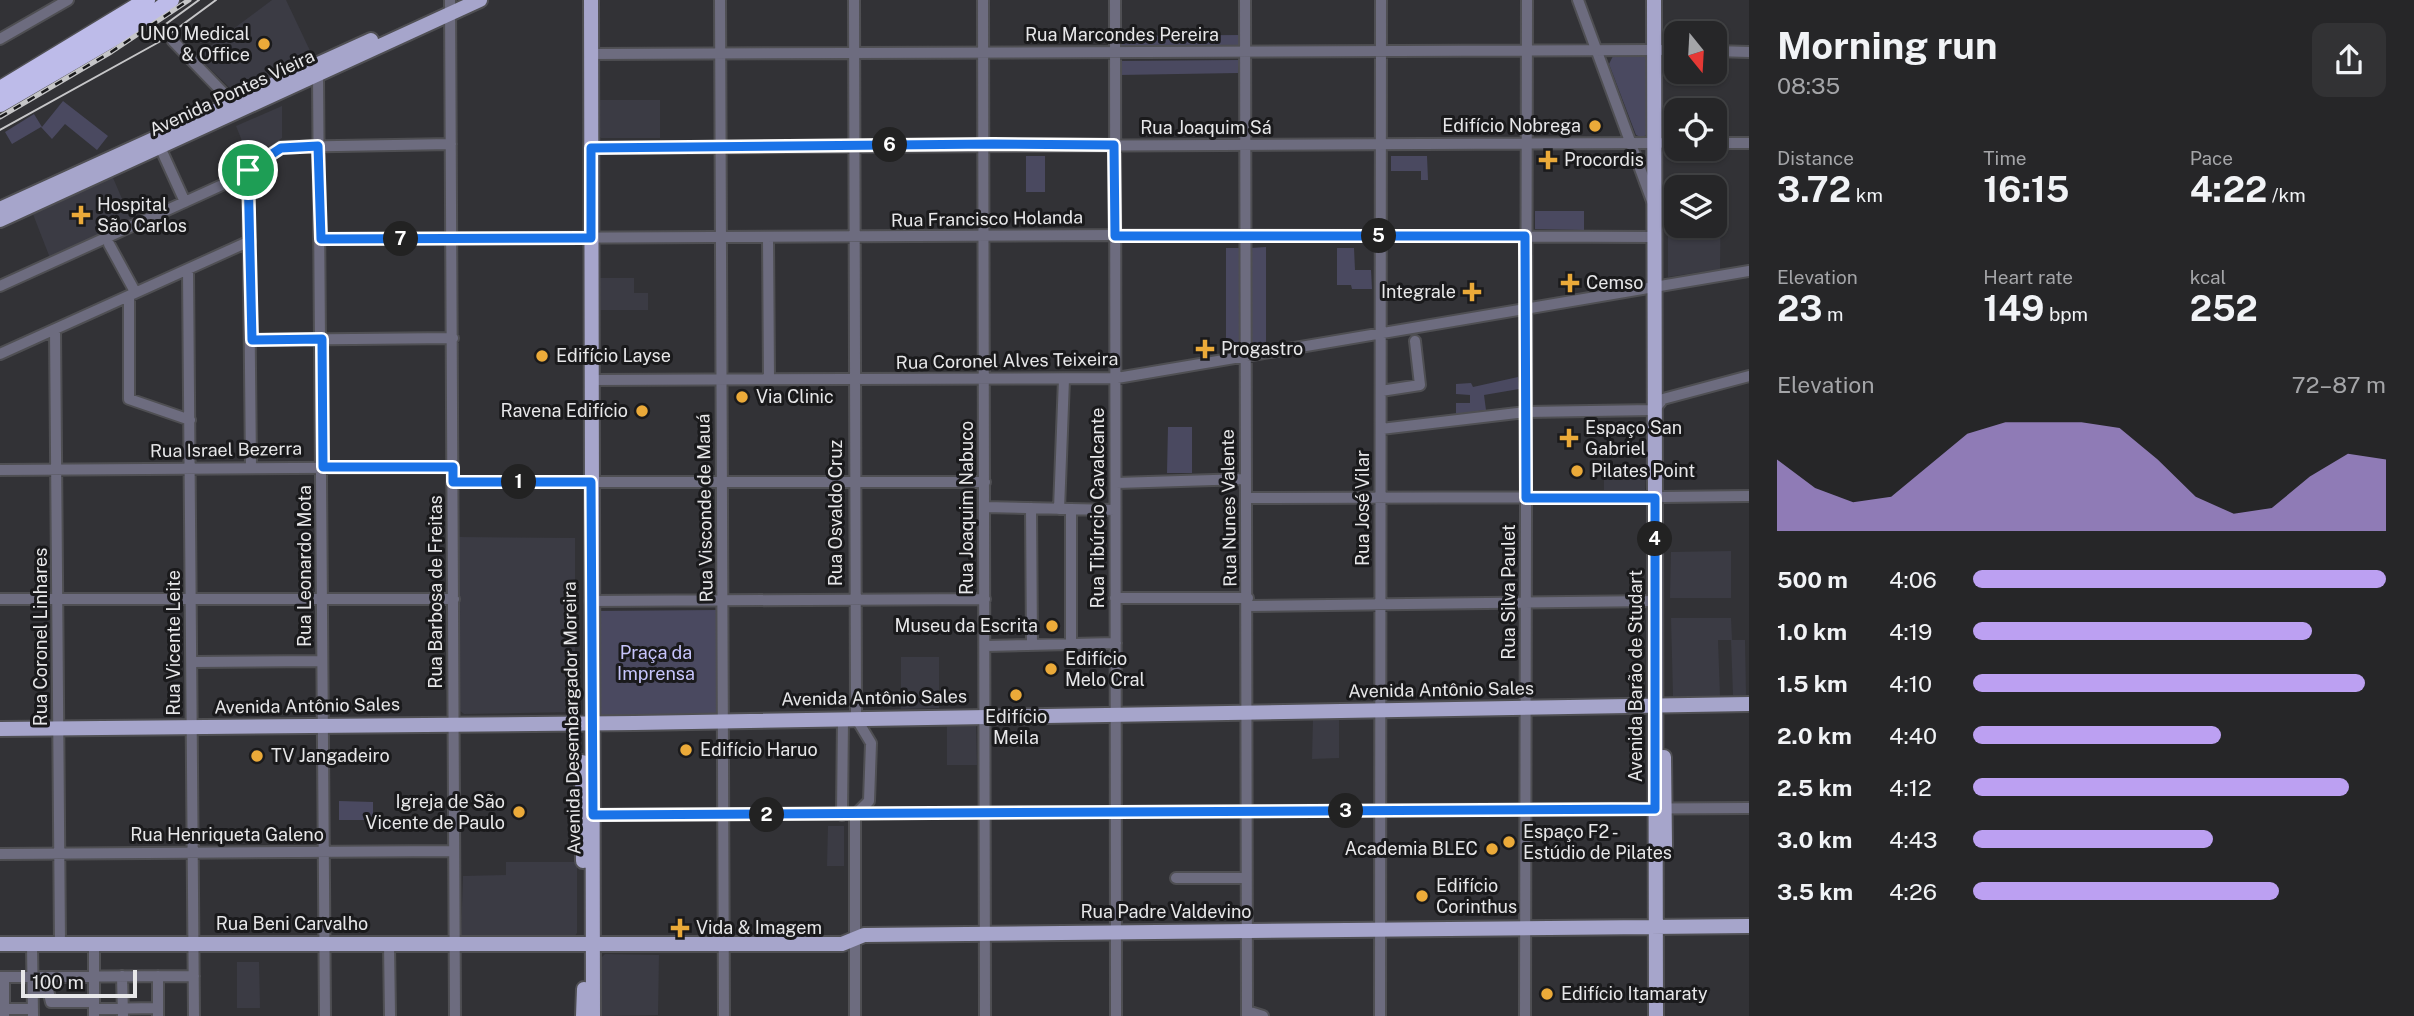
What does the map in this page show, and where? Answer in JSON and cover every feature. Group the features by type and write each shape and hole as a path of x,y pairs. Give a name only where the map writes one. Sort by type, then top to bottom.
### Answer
{"highway":[{"path":"0,104 148,18 171,0"},
{"path":"0,89 140,2"}],"main road":[{"name":"Avenida Pontes Vieira","path":"0,209 237,106 453,4 480,0"},
{"name":"Avenida Desembargador Moreira","path":"582,0 592,380 587,482 590,601 586,723 593,815 589,944 583,1016"},
{"name":"Avenida Desembargador Moreira","path":"590,0 586,723 589,944 593,1016"},
{"name":"Avenida Barão de Studart","path":"1654,0 1664,50"},
{"name":"Avenida Barão de Studart","path":"1662,0 1664,50"},
{"name":"Avenida Pontes Vieira","path":"0,220 160,147 237,106 318,75 453,4"},
{"name":"Avenida Barão de Studart","path":"1659,286 1654,206 1664,143"},
{"name":"Avenida Barão de Studart","path":"1656,1016 1660,926 1659,286 1664,143"},
{"name":"Avenida Barão de Studart","path":"1659,497 1655,601 1659,705"},
{"name":"Avenida Antônio Sales","path":"0,729 586,723 1749,704"},
{"name":"Avenida Barão de Studart","path":"1660,926 1665,1016"},
{"name":"Rua Padre Valdevino","path":"589,944 842,944 864,935 986,933 1749,926"},
{"name":"Rua Beni Carvalho","path":"0,944 589,944"}],"street":[{"path":"0,39 68,0"},
{"name":"Rua Visconde de Mauá","path":"720,0 724,1016"},
{"name":"Rua Osvaldo Cruz","path":"842,815 853,601 854,0"},
{"name":"Rua Joaquim Nabuco","path":"983,0 985,1016"},
{"name":"Rua Tibúrcio Cavalcante","path":"1115,0 1116,1016"},
{"name":"Rua Nunes Valente","path":"1245,0 1247,1014"},
{"name":"Rua José Vilar","path":"1380,1016 1381,0"},
{"name":"Rua Silva Paulet","path":"1525,1016 1527,0"},
{"path":"1578,0 1654,206"},
{"name":"Rua Barbosa de Freitas","path":"453,4 451,144 455,1016"},
{"path":"173,41 237,106"},
{"name":"Rua Marcondes Pereira","path":"590,54 1664,50"},
{"path":"1727,51 1749,52"},
{"name":"Rua Leonardo Mota","path":"318,75 325,1016"},
{"path":"0,83 18,79"},
{"name":"Rua Joaquim Sá","path":"591,148 1664,143"},
{"path":"1727,143 1749,143"},
{"path":"0,286 233,180 281,148 451,144"},
{"path":"160,147 185,202"},
{"path":"248,170 252,340 251,467"},
{"name":"Rua Francisco Holanda","path":"321,239 1654,237"},
{"path":"768,238 769,379"},
{"path":"0,354 131,292 250,242"},
{"path":"109,244 131,292 130,399 190,420"},
{"name":"Rua Vicente Leite","path":"188,270 194,1016"},
{"name":"Rua Coronel Alves Teixeira","path":"592,380 1116,379 1749,271"},
{"name":"Rua Coronel Linhares","path":"55,329 60,944"},
{"path":"252,340 453,338"},
{"path":"1381,391 1420,385 1415,341"},
{"path":"1381,429 1526,412 1659,404 1749,376"},
{"path":"1064,379 1065,509 1071,644"},
{"name":"Rua Israel Bezerra","path":"0,470 453,467"},
{"path":"1116,483 1246,479"},
{"path":"453,482 985,482"},
{"path":"1245,498 1749,496"},
{"path":"985,507 1115,510"},
{"path":"1031,508 1032,645"},
{"path":"1115,598 1382,606 1655,601"},
{"path":"0,599 454,599"},
{"path":"590,601 985,599"},
{"path":"986,646 1116,643"},
{"path":"193,662 322,661"},
{"name":"Rua Osvaldo Cruz","path":"849,718 871,743 869,802 855,815 855,1016"},
{"path":"593,815 1749,808"},
{"name":"Rua Henriqueta Galeno","path":"0,854 454,851"},
{"path":"1176,878 1246,878"},
{"path":"94,943 94,1009"},
{"path":"389,943 390,1016"},
{"path":"32,944 32,977 33,1012 3,1012 2,977 32,977 95,976 194,976"},
{"path":"122,976 123,1012"},
{"path":"33,991 48,990 51,1002 123,1012 158,1012 158,976"},
{"path":"1247,1014 1263,1016"}],"shaded area":[{"path":"272,0 286,0 313,57 235,93 197,56"},
{"path":"598,100 660,100 660,138 601,138 598,135"},
{"path":"282,106 282,138 249,158 236,126"},
{"name":"Hospital São Carlos","path":"111,173 131,220 50,258 31,209"},
{"path":"1668,238 1720,238 1720,269 1668,277"},
{"path":"598,278 634,278 634,293 648,293 648,310 598,310"},
{"path":"1604,472 1646,472 1645,490 1604,490"},
{"path":"458,537 575,538 575,709 572,712 464,714 459,710"},
{"path":"1731,551 1731,598 1670,598 1671,552"},
{"path":"1671,618 1731,618 1732,640 1745,640 1746,695 1733,695 1731,640 1718,640 1720,696 1673,696"},
{"path":"901,657 939,657 939,708 901,709"},
{"path":"1313,719 1339,719 1339,758 1312,759"},
{"path":"976,725 977,765 947,765 947,726"},
{"path":"828,826 844,826 844,866 827,866"},
{"path":"506,862 577,862 577,933 573,938 461,937 463,876 506,875"},
{"path":"605,954 659,955 658,1015 601,1016 601,958"},
{"path":"237,962 259,962 260,1008 237,1008"}],"green space":[{"path":"1239,35 1239,50 1119,50 1119,36"},
{"path":"1613,56 1647,56 1648,132 1643,138 1636,135 1609,64"},
{"path":"1239,60 1238,73 1119,75 1119,61"},
{"path":"63,101 108,136 97,150 65,124 52,139 41,127 12,144 5,132 34,114 42,127"},
{"path":"1026,156 1045,156 1045,192 1026,192"},
{"path":"1391,156 1427,156 1428,180 1421,180 1421,171 1391,171"},
{"path":"1535,211 1584,211 1584,230 1535,229"},
{"path":"1266,247 1266,350 1252,353 1251,248"},
{"path":"1226,248 1241,248 1241,354 1226,354"},
{"path":"1337,248 1354,248 1355,270 1371,270 1372,289 1352,289 1351,285 1337,285"},
{"path":"1518,377 1519,389 1484,395 1486,410 1456,414 1456,403 1470,403 1470,395 1456,394 1456,384 1471,383 1473,387"},
{"path":"1168,427 1192,427 1192,473 1167,473"},
{"name":"Praça da Imprensa","path":"717,610 718,717 595,718 594,611"},
{"path":"339,801 373,802 373,820 339,820"}],"tram line":[{"path":"148,37 199,0"},
{"path":"0,130 159,42 216,0"}],"railway":[{"path":"0,117 111,52 189,0"}],"place":[{"name":"UNO Medical & Office","path":"264,44"},
{"name":"Edifício Nobrega","path":"1595,126"},
{"name":"Procordis","path":"1548,160"},
{"name":"Hospital São Carlos","path":"81,215"},
{"name":"Cemso","path":"1570,283"},
{"name":"Integrale","path":"1472,292"},
{"name":"Progastro","path":"1205,349"},
{"name":"Edifício Layse","path":"542,356"},
{"name":"Via Clinic","path":"742,397"},
{"name":"Ravena Edifício","path":"642,411"},
{"name":"Espaço San Gabriel","path":"1569,438"},
{"name":"Pilates Point","path":"1577,471"},
{"name":"Museu da Escrita","path":"1052,626"},
{"name":"Edifício Melo Cral","path":"1051,669"},
{"name":"Edifício Meila","path":"1016,695"},
{"name":"Edifício Haruo","path":"686,750"},
{"name":"TV Jangadeiro","path":"257,756"},
{"name":"Igreja de São Vicente de Paulo","path":"519,812"},
{"name":"Espaço F2 - Estúdio de Pilates","path":"1509,842"},
{"name":"Academia BLEC","path":"1492,849"},
{"name":"Edifício Corinthus","path":"1422,896"},
{"name":"Vida & Imagem","path":"680,928"},
{"name":"Edifício Itamaraty","path":"1547,994"}],"route":[{"path":"1114,145 1115,236 1525,236 1526,498 1655,498 1655,809 593,815 591,482 453,482 453,467 323,467 322,339 252,340 248,170 281,148 318,146 321,239 591,238 591,148 1114,145"}]}
